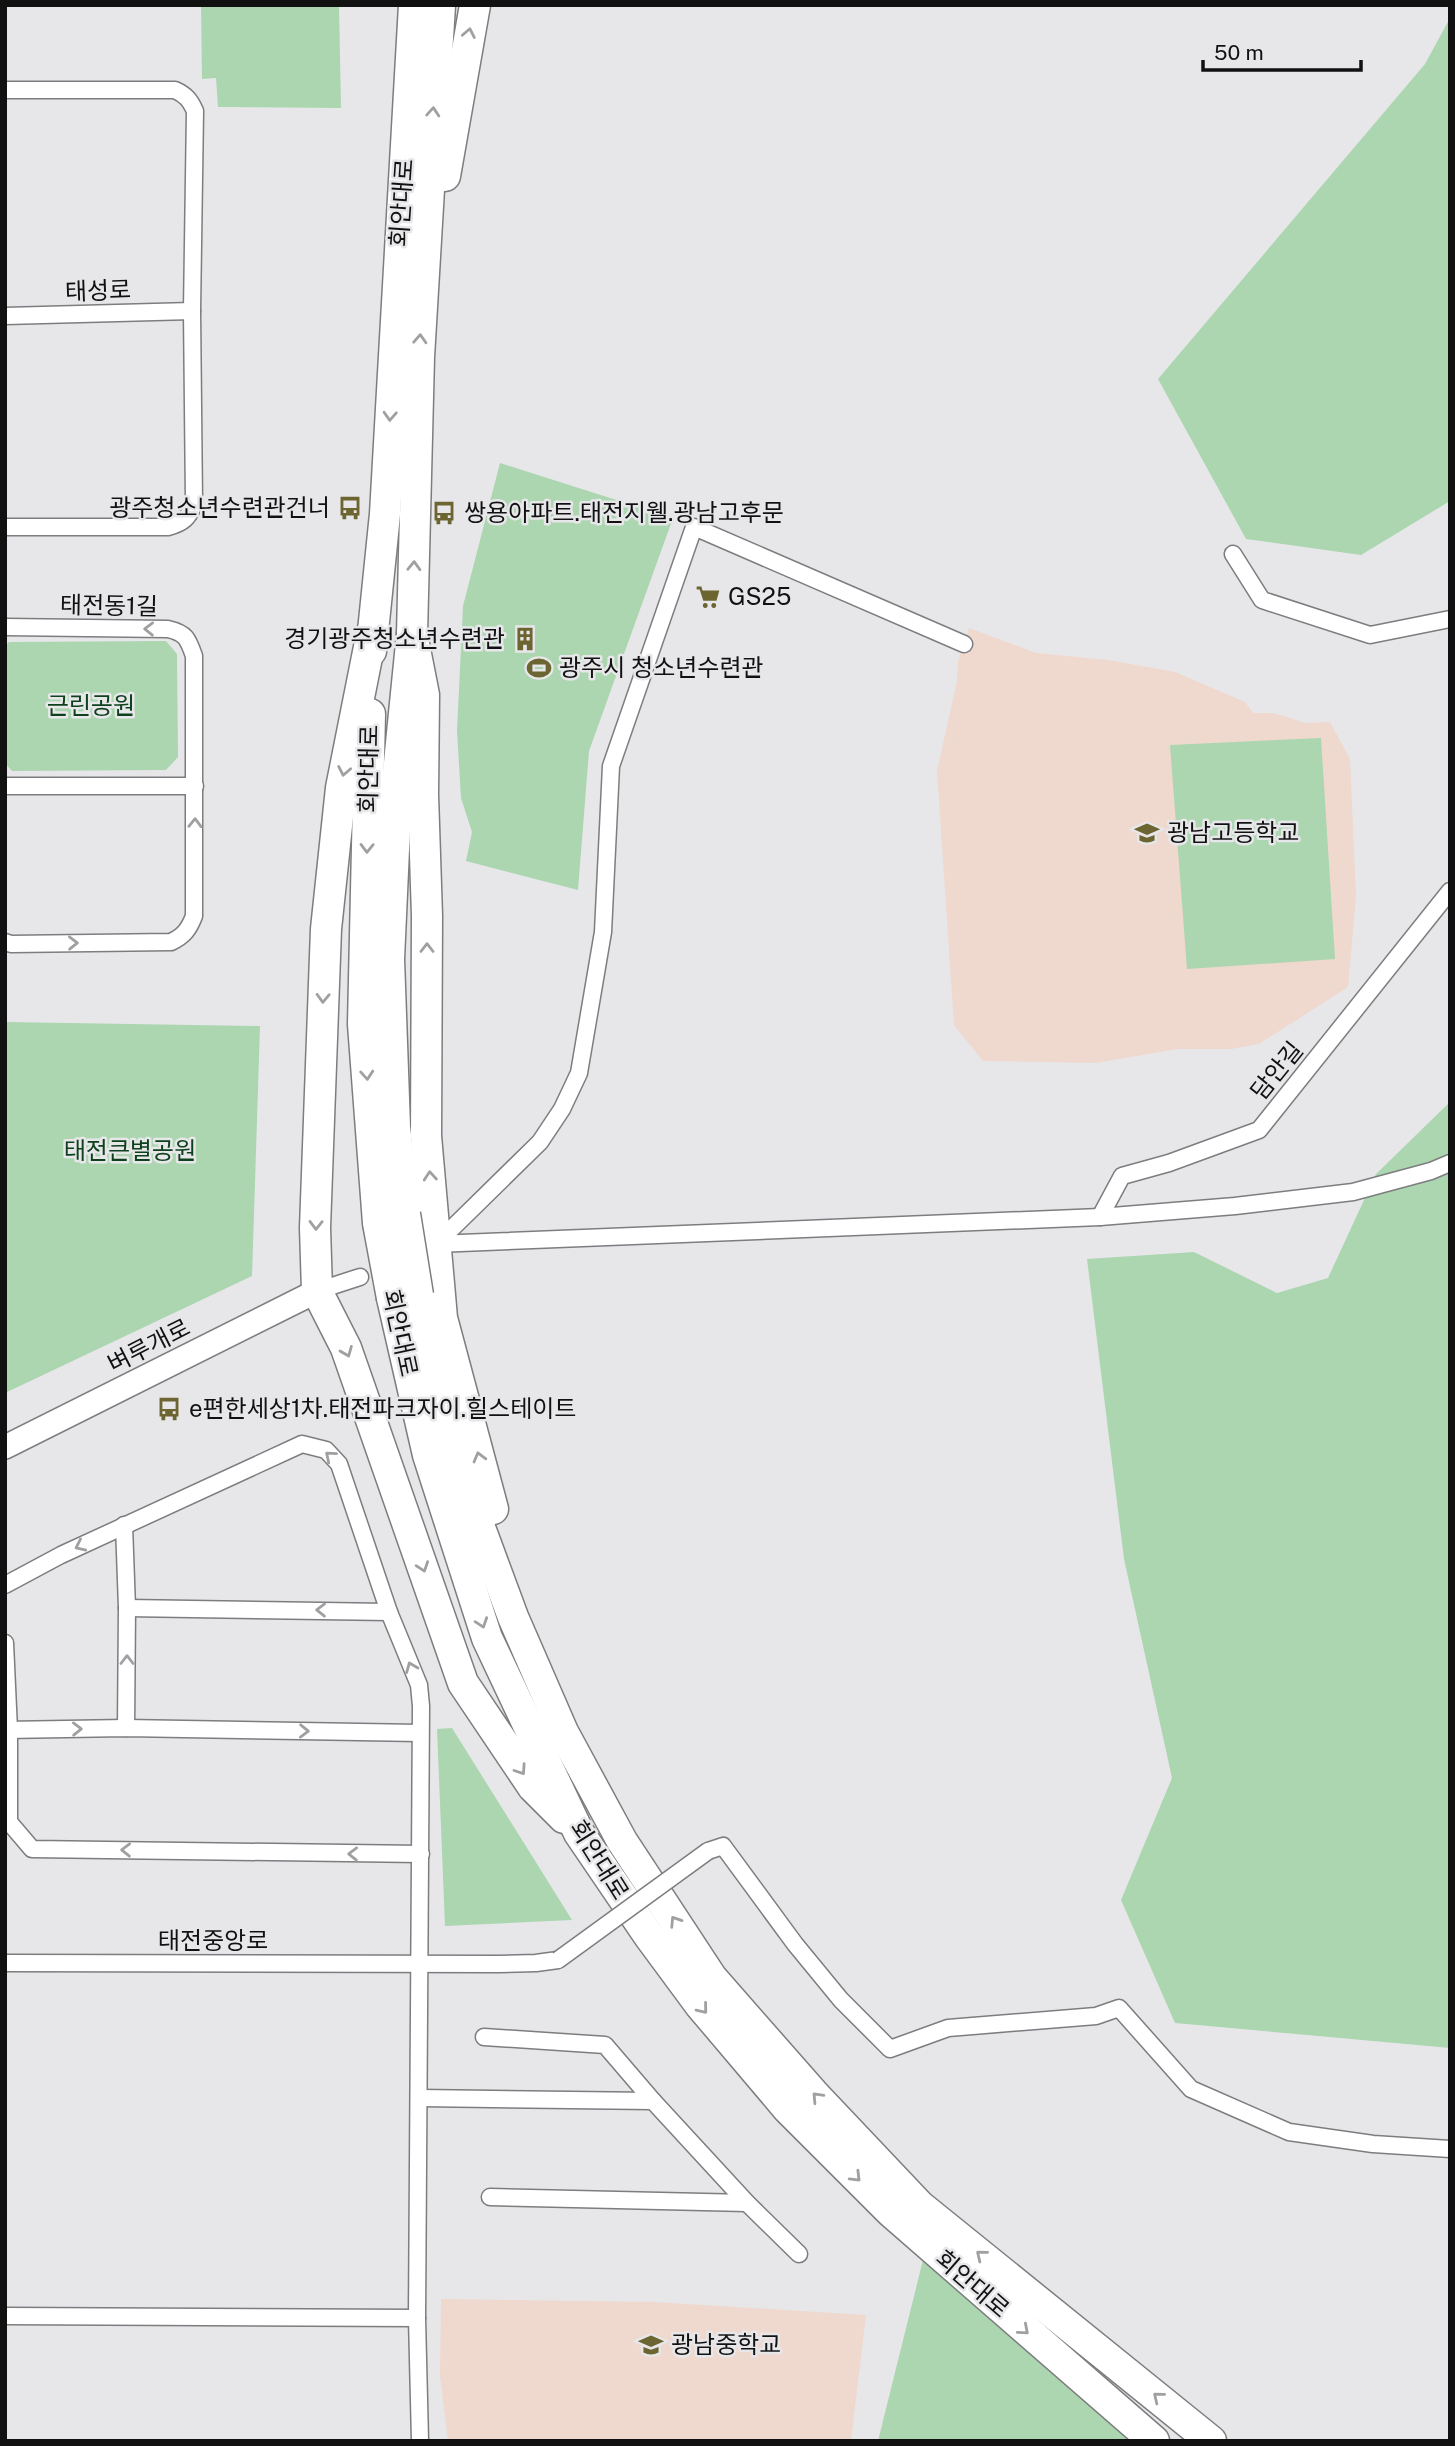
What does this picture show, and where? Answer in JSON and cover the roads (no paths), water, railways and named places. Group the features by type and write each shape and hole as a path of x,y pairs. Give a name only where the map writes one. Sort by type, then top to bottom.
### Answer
{"highway":[{"path":"400,5 414,20"},
{"name":"회안대로","path":"391,1219 394,1127 389,959 397,783 412,634 424,243 440,5"},
{"path":"424,243 447,172 475,5"},
{"name":"회안대로","path":"391,1219 363,1024 372,632 385,514 414,20"},
{"path":"372,632 341,788 326,929 315,1228 317,1291 346,1348 463,1683 533,1787 579,1833"},
{"path":"412,634 424,695 428,1250 442,1318 505,1555 586,1735 622,1841"},
{"path":"391,1219 405,1297"},
{"name":"회안대로","path":"405,1297 428,1455 486,1638 579,1833 700,2005 788,2109 891,2212 1154,2441"},
{"name":"회안대로","path":"405,1297 469,1498 513,1617 563,1732 622,1841 712,1978 813,2092 920,2206 1211,2441"}],"street":[{"path":"5,90 175,90 184,94 195,111 192,311 194,503 189,516 181,524 168,527 5,527"},
{"name":"태성로","path":"5,316 192,311"},
{"path":"428,1250 540,1142 562,1109 579,1073 603,933 611,766 694,527 964,643"},
{"path":"1233,554 1262,600 1370,635 1450,619"},
{"name":"태전동1길","path":"5,627 168,629 180,632 188,641 194,656 195,786 194,916 190,928 182,937 171,942 5,942"},
{"path":"5,786 195,786"},
{"name":"담안길","path":"1100,1217 1122,1175 1169,1163 1259,1130 1450,891"},
{"path":"428,1250 1100,1217 1235,1206 1353,1192 1431,1171 1450,1163"},
{"path":"317,1291 359,1277"},
{"name":"벼루개로","path":"5,1447 317,1291"},
{"path":"5,1585 124,1525 302,1444 326,1450 339,1464 390,1612 419,1685 421,1706 417,2318 420,2441"},
{"path":"124,1525 127,1608 126,1728"},
{"path":"127,1608 390,1612"},
{"path":"5,1643 9,1822 32,1849 421,1854"},
{"path":"7,1730 126,1728 420,1733"},
{"name":"태전중앙로","path":"5,1963 536,1964 558,1960 708,1851 723,1846 833,1991 890,2049 948,2028 1096,2016 1119,2008 1191,2089 1289,2132 1373,2144 1450,2149"},
{"path":"484,2038 606,2045 653,2101 747,2203 799,2254"},
{"path":"420,2098 653,2101"},
{"path":"490,2197 747,2203"},
{"path":"5,2316 417,2318"}],"place":[{"name":"광주청소년수련관건너","path":"350,508"},
{"name":"쌍용아파트.태전지웰.광남고후문","path":"444,513"},
{"name":"GS25","path":"708,597"},
{"name":"경기광주청소년수련관","path":"525,639"},
{"name":"광주시 청소년수련관","path":"539,668"},
{"name":"광남고등학교","path":"1147,833"},
{"name":"e편한세상1차.태전파크자이.힐스테이트","path":"169,1409"},
{"name":"광남중학교","path":"651,2345"}],"park label":[{"name":"근린공원","path":"91,706"},
{"name":"태전큰별공원","path":"130,1151"}]}
